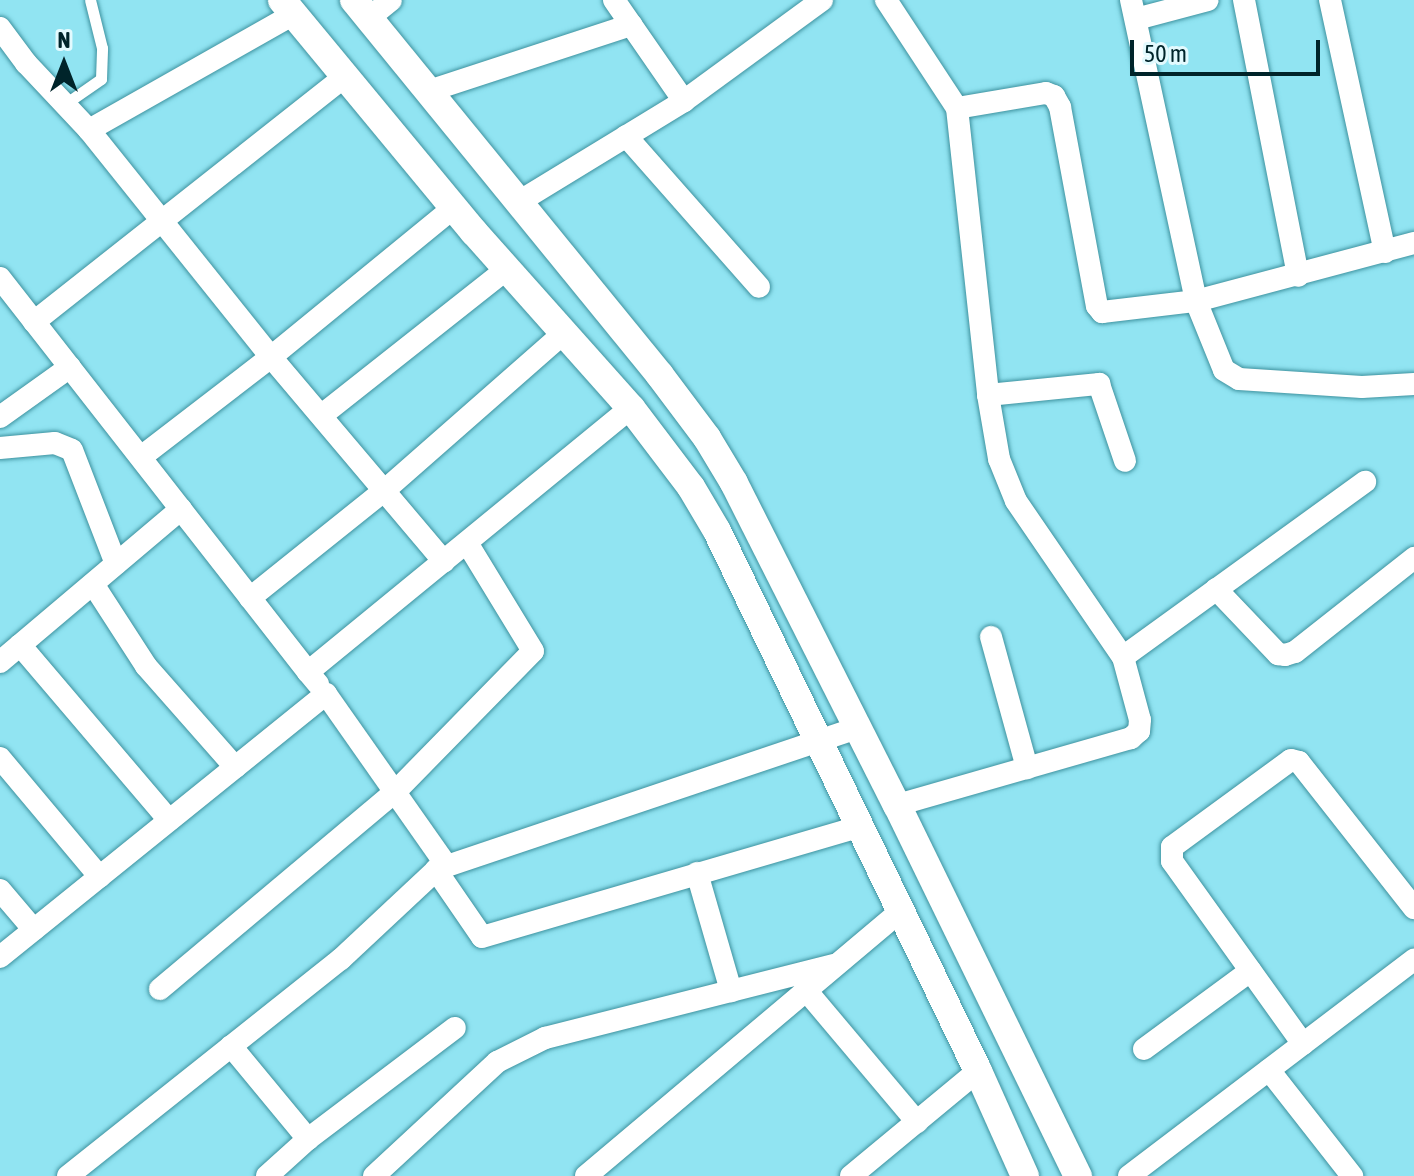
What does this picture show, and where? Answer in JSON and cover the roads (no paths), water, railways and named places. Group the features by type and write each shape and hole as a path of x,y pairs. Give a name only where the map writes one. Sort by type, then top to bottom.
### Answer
{"street":[{"path":"391,0 361,9 659,374 707,438 897,805 1078,1176"},
{"path":"614,0 684,101"},
{"path":"517,203 684,101 822,0"},
{"path":"886,0 957,108 988,395 999,459 1016,501 1123,657 1140,720 1139,731 1131,738 897,805"},
{"path":"1208,0 1134,10 1196,301 1224,370 1239,379 1362,387 1414,384"},
{"path":"1244,0 1298,276"},
{"path":"1330,0 1385,252"},
{"path":"89,130 288,7 507,269 631,408 691,487 717,531 816,743 978,1071 1025,1176"},
{"path":"429,91 631,25"},
{"path":"0,28 26,63 89,130 271,357 444,562"},
{"path":"34,322 345,76"},
{"path":"957,108 1046,93 1054,96 1060,107 1097,306 1102,312 1115,313 1196,301 1414,243"},
{"path":"626,136 759,287"},
{"path":"141,457 271,357 454,207"},
{"path":"322,415 507,269"},
{"path":"0,278 326,694 395,792 482,937 858,827"},
{"path":"250,598 385,490 564,333"},
{"path":"0,417 70,367"},
{"path":"988,395 1099,384 1125,461"},
{"path":"308,672 631,408"},
{"path":"0,448 55,443 72,450 116,564"},
{"path":"1123,657 1365,482"},
{"path":"0,662 181,509"},
{"path":"160,989 395,792 533,651 467,543"},
{"path":"1216,589 1278,654 1285,655 1295,652 1414,558"},
{"path":"93,584 146,666 235,767"},
{"path":"991,637 1027,768"},
{"path":"20,645 169,820"},
{"path":"0,957 326,694"},
{"path":"68,1176 341,959 441,868 857,728"},
{"path":"0,758 100,877"},
{"path":"1303,1044 1170,854 1172,847 1283,762 1299,762 1414,908"},
{"path":"697,873 731,991"},
{"path":"0,890 34,930"},
{"path":"586,1176 900,912"},
{"path":"1129,1176 1414,960"},
{"path":"374,1176 497,1062 545,1038 834,965"},
{"path":"1144,1049 1250,971"},
{"path":"805,989 917,1122"},
{"path":"267,1176 308,1139 455,1028"},
{"path":"231,1046 308,1139"},
{"path":"1269,1070 1352,1176"},
{"path":"851,1176 978,1071"}],"lane":[{"path":"65,104 101,79 102,48 90,0"}]}
